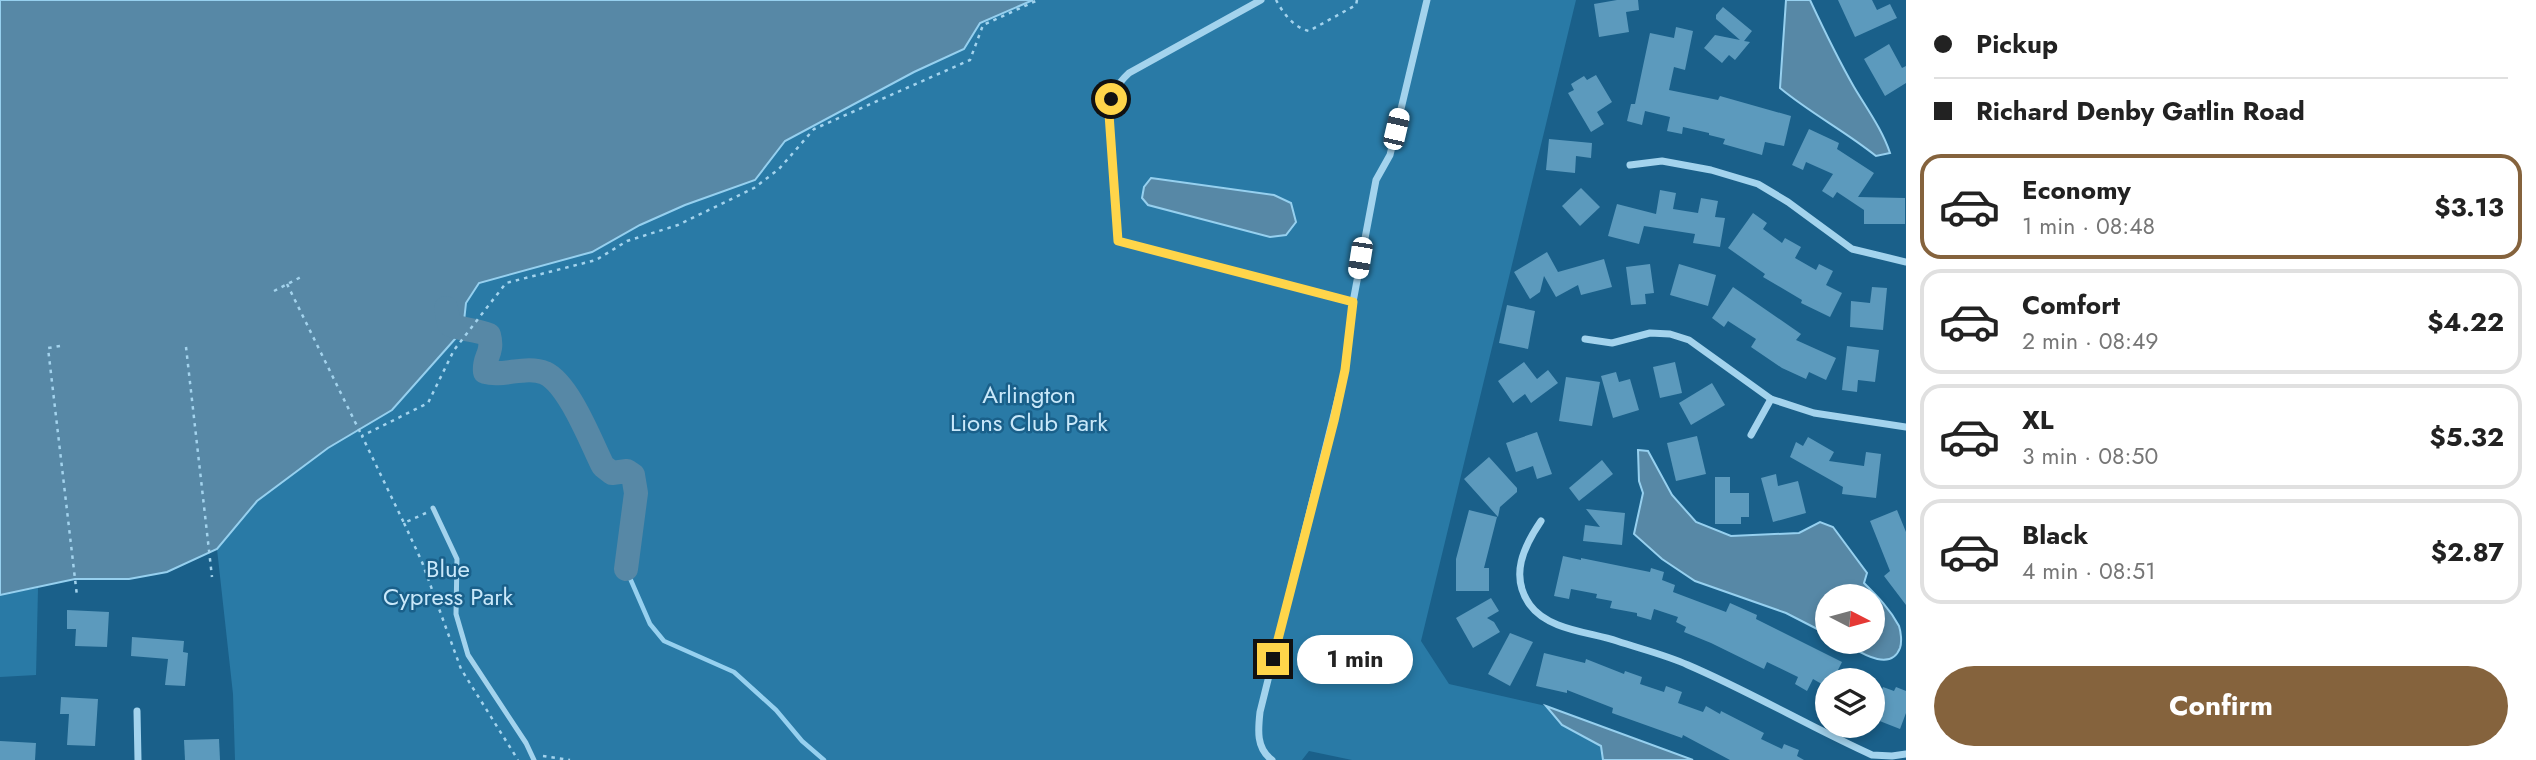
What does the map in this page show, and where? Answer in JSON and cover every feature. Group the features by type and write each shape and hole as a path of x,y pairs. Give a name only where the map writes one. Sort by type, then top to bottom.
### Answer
{"street":[{"path":"1261,0 1129,73 1118,83 1111,99 1109,114 1118,241 1353,302"},
{"path":"1272,760 1268,758 1258,738 1260,712 1334,421 1376,180 1390,155 1427,0"},
{"path":"1630,165 1662,161 1711,170 1758,184 1788,202 1852,249 1906,262"},
{"path":"1585,339 1612,343 1650,333 1671,334 1689,340 1771,399 1814,413 1906,427"},
{"path":"1751,435 1771,399"},
{"path":"1541,521 1526,543 1520,562 1520,577 1530,605 1541,616 1688,665 1872,755 1906,754"},
{"path":"137,711 138,760"}],"lane":[{"path":"433,509 457,559 456,614 468,655 526,743 534,760"}],"path":[{"path":"362,436 428,403 454,350 506,283 596,260 627,241 678,225 754,188 779,169 814,129 970,60 983,25 1038,0"},
{"path":"1276,0 1283,13 1303,30 1309,31 1356,5 1357,0"},
{"path":"274,291 301,277"},
{"path":"287,284 404,523 433,509"},
{"path":"60,346 48,348 77,596"},
{"path":"186,346 212,577"}],"green space":[{"name":"Arlington Lions Club Park","path":"1033,0 1576,0 1421,641 1449,684 1546,706 1562,725 1601,746 1603,760 1352,760 1309,751 1302,760 235,760 233,694 217,549 257,501 328,448 392,410 463,331 466,303 479,283 592,252 640,225 685,205 754,180 785,141 914,72 964,49 980,23"},
{"path":"38,588 36,675 0,677 0,595"}],"shaded area":[{"path":"0,0 1033,0 980,23 964,49 914,72 785,141 755,180 685,205 640,225 592,252 479,283 466,303 463,330 392,410 328,448 257,501 217,549 167,572 129,579 75,579 0,595"},
{"path":"1786,0 1810,0 1842,66 1879,127 1890,153 1876,156 1780,88"},
{"path":"1151,178 1274,195 1291,203 1296,222 1286,235 1270,237 1148,205 1142,198 1144,187"},
{"path":"1638,450 1648,451 1672,495 1696,522 1731,536 1799,533 1820,522 1833,527 1867,573 1865,584 1815,584 1815,628 1786,613 1695,581 1662,559 1634,534 1643,493 1639,481"},
{"path":"1885,605 1899,626 1900,648 1895,656 1889,659 1873,658 1864,654 1885,654"},
{"path":"1546,706 1693,760 1603,760 1601,746 1562,725"}],"building":[{"path":"1638,0 1639,10 1626,12 1629,32 1599,37 1594,4"},
{"path":"1838,0 1872,0 1877,10 1890,4 1897,18 1855,37"},
{"path":"1723,7 1752,31 1744,41 1750,42 1735,60 1729,55 1722,63 1704,48 1715,35 1740,40 1716,19"},
{"path":"1676,27 1693,31 1685,70 1674,67 1669,90 1718,100 1720,96 1791,116 1784,146 1765,142 1762,155 1723,144 1725,139 1709,133 1683,127 1682,134 1667,131 1670,117 1645,111 1642,125 1627,121 1631,104 1635,104 1650,33 1674,38"},
{"path":"1889,44 1902,68 1906,66 1906,83 1885,96 1864,59"},
{"path":"1596,75 1612,102 1597,112 1604,124 1591,132 1568,93 1574,90 1571,84 1584,76 1587,80"},
{"path":"1809,129 1839,143 1837,149 1874,173 1858,197 1905,198 1905,224 1864,224 1864,210 1837,192 1833,198 1822,191 1833,174 1806,162 1803,170 1792,165"},
{"path":"1549,139 1592,143 1591,158 1576,156 1575,173 1546,170"},
{"path":"1581,188 1600,207 1580,226 1562,206"},
{"path":"1660,190 1676,193 1673,209 1698,213 1701,198 1718,201 1715,217 1725,218 1720,247 1693,243 1695,234 1644,226 1639,244 1608,236 1617,204 1656,214"},
{"path":"1753,213 1767,223 1763,229 1782,243 1785,238 1801,247 1795,258 1816,270 1819,264 1833,271 1826,285 1842,293 1830,317 1801,303 1802,300 1763,277 1765,274 1728,248"},
{"path":"1547,252 1558,272 1604,259 1612,287 1581,295 1578,285 1556,297 1544,276 1540,292 1530,299 1514,272"},
{"path":"1650,264 1654,293 1645,294 1646,304 1631,305 1626,267"},
{"path":"1679,264 1716,275 1708,306 1670,295"},
{"path":"1733,287 1801,334 1796,340 1836,358 1826,380 1809,372 1806,379 1782,368 1751,347 1756,339 1728,321 1724,327 1712,318"},
{"path":"1872,287 1887,288 1883,330 1850,327 1851,301 1870,303"},
{"path":"1507,305 1535,311 1528,349 1499,343"},
{"path":"1847,346 1879,350 1875,382 1858,380 1857,392 1842,390"},
{"path":"1524,362 1537,379 1548,370 1558,383 1531,403 1525,394 1513,403 1498,381"},
{"path":"1675,362 1682,393 1660,398 1653,367"},
{"path":"1616,372 1619,382 1630,379 1639,410 1613,418 1601,376"},
{"path":"1566,377 1600,382 1592,426 1559,421"},
{"path":"1712,383 1725,405 1691,425 1679,403"},
{"path":"1537,432 1552,474 1537,479 1533,466 1516,472 1506,443"},
{"path":"1697,436 1706,474 1676,481 1667,443"},
{"path":"1808,437 1834,452 1829,461 1864,466 1866,452 1881,454 1876,498 1842,494 1843,487 1790,457 1796,442 1803,446"},
{"path":"1489,457 1517,488 1517,492 1500,507 1498,517 1464,479"},
{"path":"1602,460 1613,474 1579,501 1569,488"},
{"path":"1776,474 1778,486 1798,481 1806,513 1773,522 1761,478"},
{"path":"1715,477 1730,477 1730,493 1749,493 1749,517 1741,517 1741,524 1715,524"},
{"path":"1586,509 1625,513 1622,545 1583,541 1585,525 1600,527"},
{"path":"1469,510 1497,517 1484,568 1489,568 1489,591 1456,591 1456,559"},
{"path":"1897,510 1906,532 1906,605 1884,576 1890,571 1870,521"},
{"path":"1563,556 1650,572 1651,568 1664,572 1662,580 1675,585 1673,592 1726,612 1730,603 1757,615 1756,619 1815,648 1815,654 1826,654 1842,662 1839,668 1815,668 1815,680 1813,679 1807,691 1795,684 1798,677 1767,662 1764,669 1684,632 1686,627 1676,622 1678,617 1654,609 1651,620 1637,616 1637,613 1610,608 1612,601 1596,598 1597,594 1571,589 1569,599 1554,596"},
{"path":"1491,598 1499,611 1487,618 1494,622 1500,632 1473,648 1456,618"},
{"path":"67,610 109,612 107,647 75,646 76,629 67,629"},
{"path":"1510,633 1533,642 1510,686 1488,674"},
{"path":"132,637 184,641 183,652 188,653 185,686 165,685 168,659 131,656"},
{"path":"1544,653 1585,663 1586,659 1624,674 1625,671 1642,677 1640,684 1664,692 1666,686 1682,692 1678,703 1703,712 1706,706 1720,714 1721,711 1764,733 1761,739 1782,749 1784,744 1799,750 1797,756 1804,760 1730,760 1683,735 1682,738 1612,713 1613,708 1567,690 1567,693 1536,686"},
{"path":"1896,687 1906,691 1906,713 1900,729 1885,723 1885,688 1894,691"},
{"path":"61,697 98,699 95,746 67,745 69,714 60,714"},
{"path":"219,739 220,760 185,760 184,740"},
{"path":"0,741 36,743 35,760 0,760"}],"waterway":[{"path":"446,308 449,324 489,335 490,347 485,372 538,371 554,379 571,401 603,466 612,473 627,471 633,475 636,493 626,569"},
{"path":"626,569 650,624 664,641 734,672 776,710 802,741 824,760"}],"route":[{"path":"1111,99 1109,114 1118,241 1353,302 1352,329 1334,421 1273,659"}],"park label":[{"name":"Blue Cypress Park","path":"448,583"}]}
